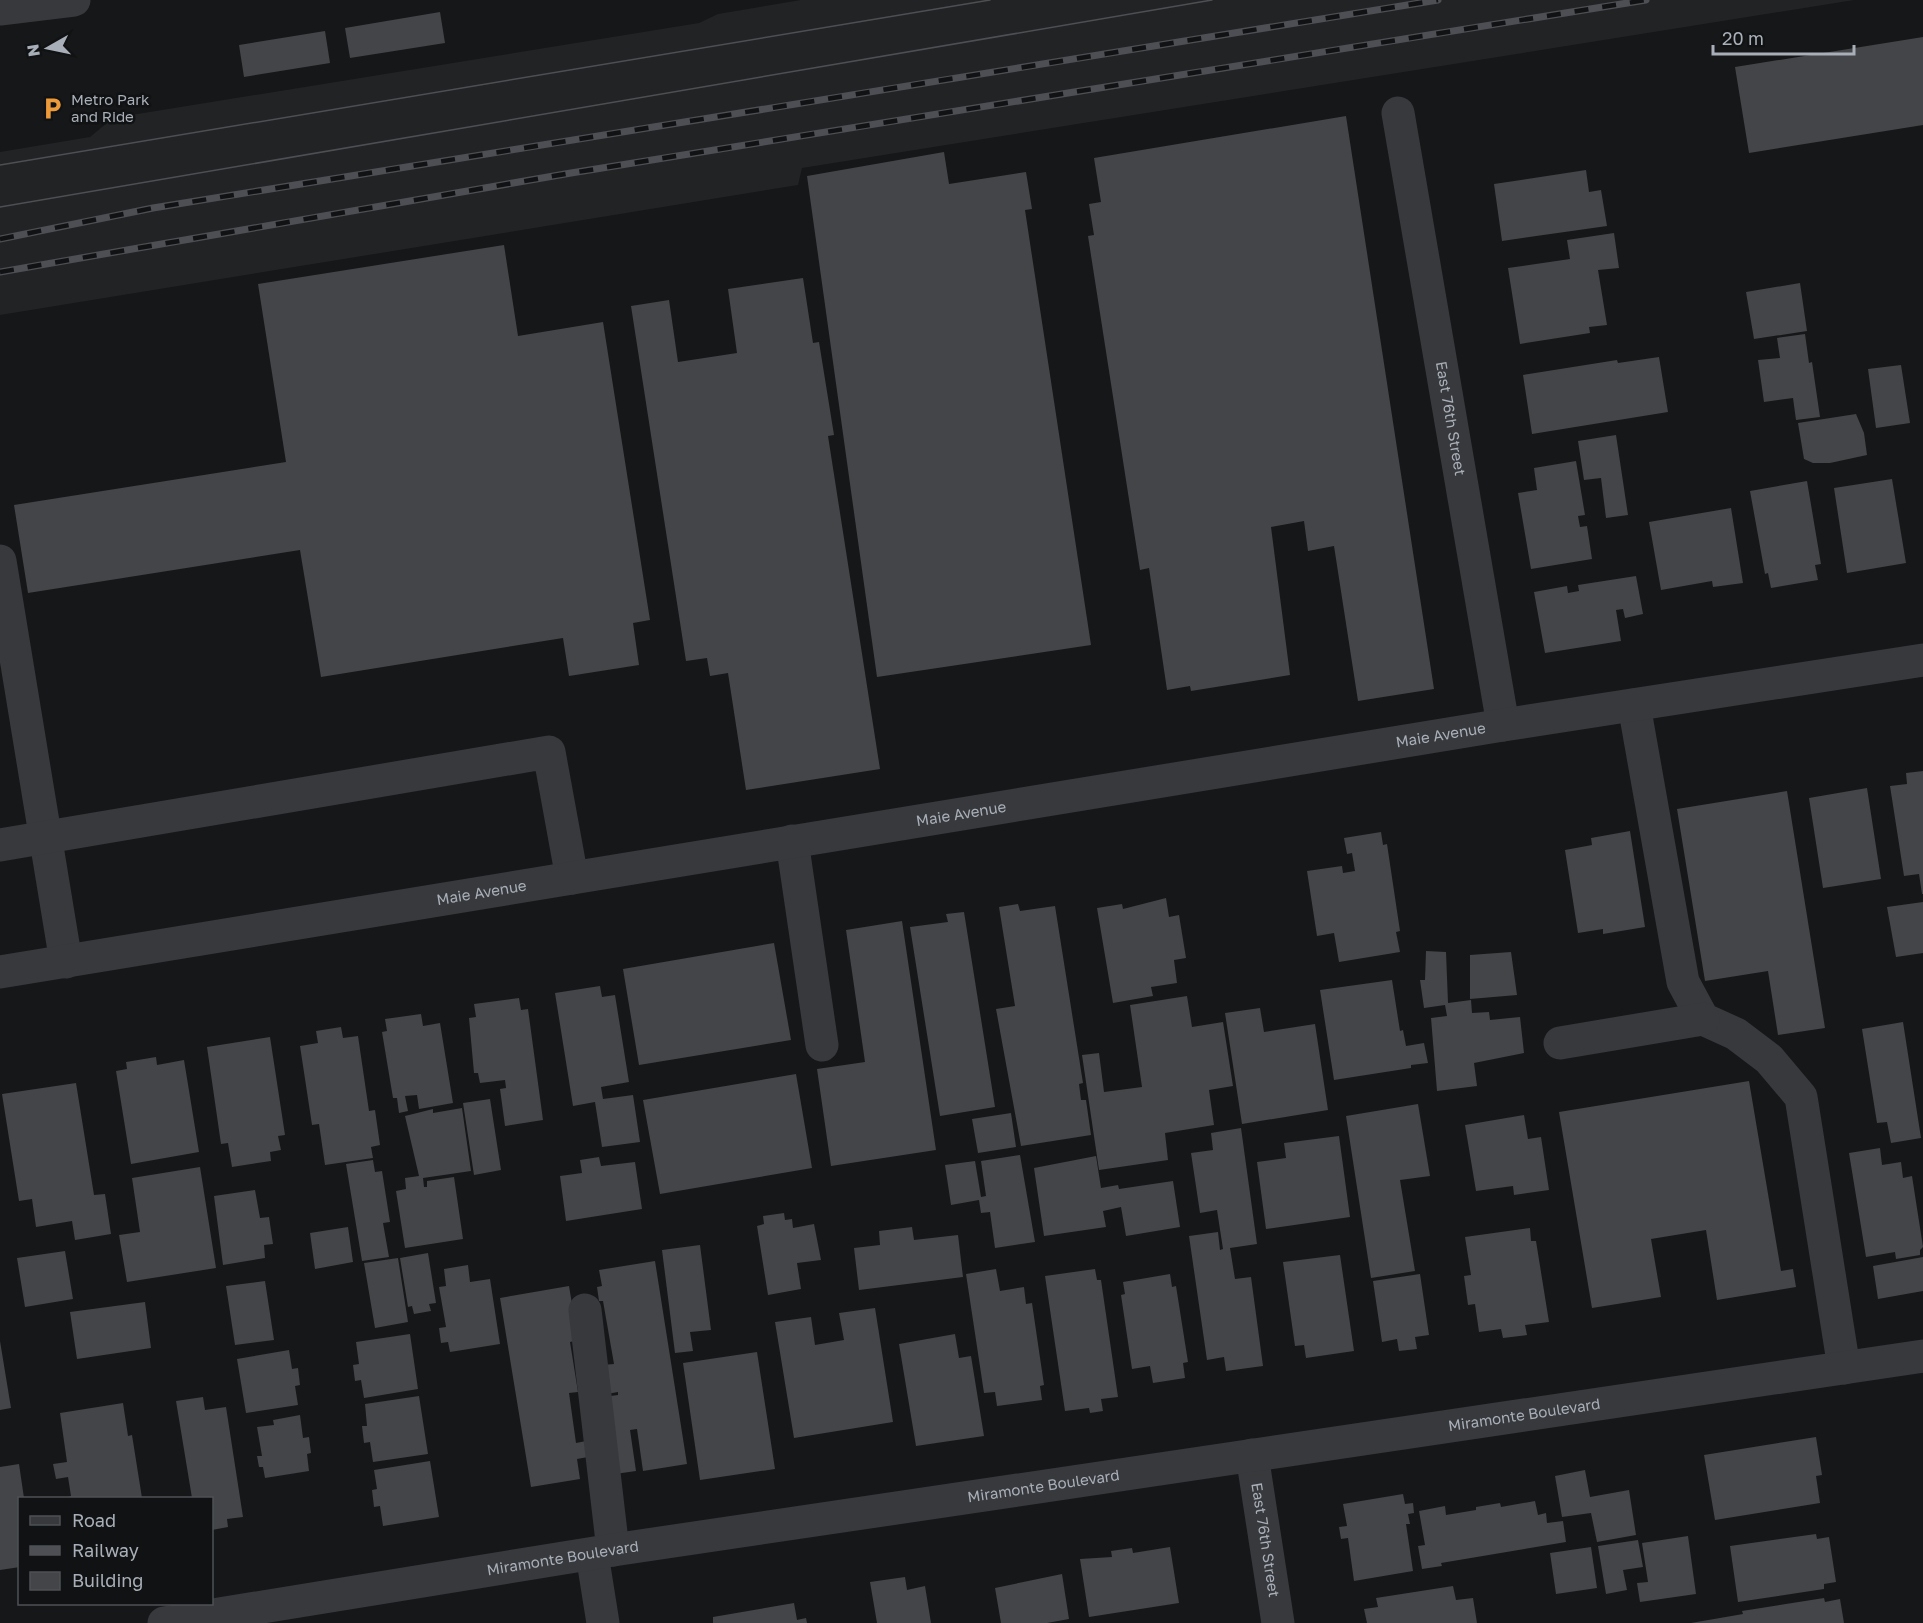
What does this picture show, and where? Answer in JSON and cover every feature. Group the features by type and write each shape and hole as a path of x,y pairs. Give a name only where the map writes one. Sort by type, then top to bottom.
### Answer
{"street":[{"path":"0,9 74,0"},
{"name":"East 76th Street","path":"1398,114 1503,725"},
{"path":"0,561 66,962"},
{"name":"Maie Avenue","path":"0,972 1503,725 1923,660"},
{"path":"1634,705 1683,982 1703,1019"},
{"path":"0,845 549,752 572,878"},
{"path":"792,841 822,1045"},
{"path":"1560,1043 1703,1019 1736,1034 1769,1059 1801,1097 1844,1368"},
{"path":"585,1310 602,1552 603,1623"},
{"name":"Miramonte Boulevard","path":"164,1623 212,1619 602,1552 1252,1455 1844,1368 1922,1364"},
{"name":"East 76th Street","path":"1252,1455 1278,1623"}],"shaded area":[{"path":"801,0 1854,0 802,168 798,185 0,315 0,152 90,137 113,118 699,23 718,14"}],"building":[{"path":"440,12 445,43 350,58 345,28"},
{"path":"325,31 330,63 244,77 239,45"},
{"path":"1923,37 1923,125 1749,153 1735,67"},
{"path":"1346,116 1434,689 1358,701 1334,546 1308,551 1304,521 1271,527 1290,675 1191,691 1190,686 1167,690 1149,568 1140,570 1088,236 1094,235 1089,204 1101,202 1094,158"},
{"path":"944,152 949,184 1026,172 1032,209 1025,210 1091,645 877,677 807,176"},
{"path":"1586,170 1589,192 1601,190 1607,226 1502,241 1494,184"},
{"path":"1614,233 1619,268 1598,270 1607,325 1589,327 1590,333 1520,344 1508,268 1570,259 1567,240"},
{"path":"504,245 518,336 603,322 650,620 633,623 639,665 569,676 563,638 321,677 300,550 28,593 14,505 286,462 258,284"},
{"path":"803,278 813,343 819,342 834,435 828,436 880,769 746,790 728,673 710,676 707,658 686,661 631,306 669,300 678,362 737,353 728,289"},
{"path":"1800,283 1807,331 1754,339 1746,292"},
{"path":"1805,334 1809,363 1812,362 1820,417 1796,420 1793,398 1764,402 1758,360 1780,358 1777,338"},
{"path":"1659,357 1668,412 1532,434 1523,375 1617,360 1618,363"},
{"path":"1901,365 1910,423 1876,428 1868,369"},
{"path":"1856,414 1864,433 1867,455 1830,463 1813,463 1804,459 1798,423"},
{"path":"1616,435 1628,515 1606,518 1601,478 1584,480 1578,441"},
{"path":"1576,461 1585,515 1578,516 1580,527 1587,526 1592,559 1531,569 1518,493 1537,490 1534,468"},
{"path":"1892,479 1906,563 1847,573 1834,488"},
{"path":"1807,481 1821,564 1815,565 1818,580 1771,588 1768,573 1765,574 1750,491"},
{"path":"1731,508 1743,583 1713,587 1712,581 1661,590 1649,522"},
{"path":"1636,576 1643,614 1625,618 1623,609 1616,610 1621,641 1545,653 1534,592 1567,586 1568,593 1579,591 1578,585"},
{"path":"1923,771 1922,894 1919,874 1904,876 1890,786 1907,784 1906,773"},
{"path":"1867,788 1881,879 1823,888 1809,798"},
{"path":"1787,791 1825,1028 1778,1035 1768,971 1705,981 1677,809"},
{"path":"1630,831 1645,927 1603,934 1603,929 1578,933 1565,850 1592,845 1591,838"},
{"path":"1381,832 1383,845 1387,844 1400,931 1396,932 1400,952 1339,962 1334,933 1317,936 1307,871 1342,866 1343,873 1355,871 1352,853 1347,854 1344,838"},
{"path":"1166,898 1169,917 1179,915 1186,958 1174,960 1177,983 1151,987 1153,996 1113,1003 1097,908 1122,904 1123,909"},
{"path":"1923,902 1923,953 1896,957 1887,907"},
{"path":"1018,904 1020,911 1055,906 1083,1083 1079,1084 1081,1100 1086,1100 1091,1135 1021,1146 996,1009 1015,1006 999,907"},
{"path":"964,912 995,1107 940,1116 910,927 948,922 946,914"},
{"path":"902,921 936,1150 831,1166 817,1069 865,1062 846,930"},
{"path":"774,943 791,1040 639,1065 623,969"},
{"path":"1426,951 1446,952 1448,1003 1471,1000 1472,1013 1489,1012 1490,1020 1520,1017 1524,1053 1474,1063 1477,1086 1437,1091 1431,1018 1447,1016 1445,1005 1424,1008 1420,980 1425,980"},
{"path":"1511,952 1517,995 1470,999 1470,955"},
{"path":"1392,980 1400,1031 1403,1030 1406,1046 1424,1043 1428,1063 1411,1065 1411,1068 1334,1080 1320,990"},
{"path":"600,986 602,997 615,995 629,1082 601,1087 603,1099 633,1095 640,1142 602,1147 595,1102 573,1106 555,993"},
{"path":"1187,996 1192,1027 1223,1022 1233,1086 1209,1090 1214,1125 1165,1133 1168,1160 1099,1170 1082,1055 1099,1053 1104,1092 1142,1087 1130,1005"},
{"path":"519,998 521,1010 528,1009 543,1120 505,1126 500,1089 506,1088 505,1080 480,1083 478,1073 474,1073 469,1018 476,1017 474,1004"},
{"path":"1260,1008 1264,1032 1315,1024 1328,1110 1242,1124 1225,1013"},
{"path":"421,1014 423,1026 440,1023 453,1103 419,1109 417,1095 405,1096 408,1111 399,1113 397,1098 393,1098 382,1032 387,1031 385,1019"},
{"path":"1903,1022 1921,1138 1891,1143 1887,1122 1877,1123 1862,1029"},
{"path":"341,1027 343,1038 358,1036 369,1111 375,1110 380,1145 371,1147 373,1158 325,1165 319,1124 312,1125 300,1046 318,1043 316,1031"},
{"path":"270,1037 285,1135 278,1136 281,1150 270,1152 271,1161 232,1167 228,1143 221,1144 207,1047"},
{"path":"156,1057 157,1065 184,1060 199,1152 131,1164 116,1071 127,1069 126,1062"},
{"path":"796,1074 812,1168 660,1194 643,1100"},
{"path":"1749,1081 1781,1271 1793,1269 1796,1287 1717,1300 1706,1230 1651,1239 1661,1297 1592,1308 1559,1112"},
{"path":"76,1083 94,1195 105,1194 111,1234 75,1240 72,1221 36,1227 32,1199 19,1201 2,1094"},
{"path":"490,1099 501,1170 474,1175 463,1103"},
{"path":"1418,1104 1430,1176 1400,1180 1415,1271 1371,1278 1346,1116"},
{"path":"462,1108 471,1171 423,1178 424,1187 427,1187 427,1181 454,1177 463,1239 405,1248 396,1191 406,1189 405,1178 419,1176 405,1116 433,1109 433,1113"},
{"path":"1011,1113 1016,1147 978,1153 972,1119"},
{"path":"1524,1115 1528,1139 1541,1137 1549,1190 1514,1195 1513,1186 1476,1191 1465,1125"},
{"path":"1241,1128 1257,1244 1230,1248 1235,1279 1251,1277 1263,1366 1226,1371 1224,1357 1207,1360 1189,1236 1218,1232 1220,1250 1223,1249 1217,1210 1200,1213 1191,1153 1213,1150 1211,1133"},
{"path":"1339,1136 1350,1217 1266,1229 1257,1162 1286,1158 1284,1143"},
{"path":"1880,1148 1882,1165 1901,1162 1903,1178 1912,1176 1923,1247 1920,1255 1896,1259 1895,1252 1866,1257 1849,1153"},
{"path":"1020,1155 1035,1242 995,1248 990,1212 981,1213 979,1200 951,1205 945,1165 975,1161 981,1197 986,1196 981,1161"},
{"path":"1096,1156 1101,1188 1118,1185 1119,1189 1173,1181 1180,1227 1126,1236 1121,1207 1103,1211 1106,1227 1044,1236 1034,1168"},
{"path":"599,1157 601,1166 635,1162 642,1209 566,1221 560,1176 582,1173 580,1160"},
{"path":"373,1160 375,1172 382,1171 390,1222 383,1223 389,1257 362,1261 346,1164"},
{"path":"200,1167 216,1268 127,1282 119,1235 140,1232 132,1178"},
{"path":"255,1190 260,1218 269,1217 273,1244 264,1245 265,1258 223,1265 214,1196"},
{"path":"784,1213 785,1220 792,1219 793,1228 814,1224 821,1260 797,1263 801,1289 768,1295 757,1226 764,1224 763,1216"},
{"path":"348,1227 353,1262 315,1269 310,1233"},
{"path":"912,1227 914,1240 958,1235 963,1277 859,1290 854,1248 880,1245 879,1231"},
{"path":"1530,1228 1531,1241 1536,1241 1549,1322 1525,1325 1527,1335 1503,1338 1501,1329 1479,1332 1475,1304 1468,1305 1464,1276 1471,1275 1465,1237"},
{"path":"700,1245 711,1330 690,1332 693,1351 675,1353 662,1250"},
{"path":"65,1251 73,1299 25,1307 17,1258"},
{"path":"428,1253 436,1303 429,1304 431,1311 414,1314 412,1306 408,1307 400,1258"},
{"path":"1340,1255 1354,1351 1306,1358 1304,1345 1295,1346 1283,1262"},
{"path":"1923,1257 1923,1291 1878,1299 1873,1266"},
{"path":"398,1258 408,1322 375,1328 364,1263"},
{"path":"655,1261 687,1464 643,1471 637,1429 630,1430 636,1471 615,1474 603,1397 618,1395 618,1392 607,1394 602,1365 614,1364 603,1301 599,1301 597,1287 602,1286 599,1270"},
{"path":"468,1265 470,1282 490,1279 500,1344 450,1352 448,1342 441,1343 439,1328 446,1327 439,1287 446,1286 444,1269"},
{"path":"996,1269 1000,1291 1024,1287 1026,1304 1032,1303 1044,1385 1040,1386 1042,1400 997,1406 995,1392 984,1393 966,1274"},
{"path":"1095,1269 1097,1280 1101,1280 1118,1397 1101,1399 1103,1411 1090,1413 1089,1408 1065,1411 1045,1276"},
{"path":"1170,1274 1172,1287 1176,1286 1188,1362 1183,1363 1185,1378 1153,1383 1150,1366 1132,1369 1121,1295 1125,1294 1123,1282"},
{"path":"1420,1274 1429,1335 1415,1337 1417,1349 1399,1351 1397,1339 1382,1342 1373,1281"},
{"path":"265,1281 274,1340 235,1345 226,1286"},
{"path":"569,1286 578,1340 570,1342 578,1392 569,1393 576,1443 586,1441 588,1457 577,1459 580,1479 531,1487 500,1298"},
{"path":"145,1302 151,1348 77,1359 70,1312"},
{"path":"875,1308 893,1422 794,1438 775,1322 811,1317 815,1345 844,1340 839,1313"},
{"path":"410,1334 418,1389 364,1398 361,1380 355,1381 353,1365 359,1364 356,1342"},
{"path":"955,1334 959,1358 971,1356 984,1436 916,1446 899,1344"},
{"path":"0,1341 11,1408 0,1410"},
{"path":"289,1350 292,1369 298,1368 300,1385 295,1386 298,1405 246,1413 237,1359"},
{"path":"757,1352 775,1469 700,1480 683,1363"},
{"path":"419,1396 428,1454 373,1462 370,1442 364,1443 362,1426 367,1426 365,1404"},
{"path":"203,1397 205,1410 226,1407 243,1517 227,1519 228,1527 213,1530 213,1497 192,1497 176,1401"},
{"path":"123,1403 128,1436 132,1435 142,1497 68,1497 71,1496 68,1477 56,1479 53,1464 67,1462 60,1413"},
{"path":"300,1415 303,1438 309,1437 311,1453 307,1454 309,1471 265,1478 263,1467 259,1467 257,1456 262,1456 257,1427 274,1425 273,1420"},
{"path":"1816,1437 1822,1475 1816,1476 1820,1503 1715,1520 1704,1455"},
{"path":"430,1461 439,1517 383,1526 380,1506 374,1507 372,1490 377,1489 374,1470"},
{"path":"19,1464 24,1497 18,1497 18,1567 0,1570 0,1467"},
{"path":"1585,1470 1590,1497 1629,1490 1636,1535 1597,1542 1591,1513 1562,1517 1555,1476"},
{"path":"1403,1494 1405,1504 1413,1503 1414,1513 1408,1514 1410,1524 1406,1524 1413,1571 1354,1581 1348,1538 1341,1539 1339,1527 1347,1526 1343,1504"},
{"path":"1535,1501 1538,1515 1546,1513 1547,1523 1563,1521 1566,1542 1441,1563 1442,1566 1422,1569 1418,1546 1425,1545 1419,1511 1445,1506 1446,1515 1500,1503 1501,1507"},
{"path":"1816,1534 1817,1539 1829,1537 1836,1582 1824,1584 1824,1589 1738,1602 1730,1546"},
{"path":"1688,1536 1696,1594 1640,1602 1637,1583 1648,1582 1642,1543"},
{"path":"1638,1540 1643,1567 1623,1570 1627,1590 1606,1594 1598,1546"},
{"path":"1170,1547 1179,1603 1089,1617 1080,1559 1112,1557 1111,1551 1132,1548 1133,1553"},
{"path":"1591,1547 1597,1588 1556,1594 1550,1553"},
{"path":"1062,1574 1069,1619 1047,1623 1001,1623 995,1588"},
{"path":"905,1577 907,1590 925,1586 931,1623 877,1623 870,1582"},
{"path":"1453,1586 1456,1600 1473,1598 1477,1623 1367,1623 1364,1609 1378,1607 1376,1598"},
{"path":"1824,1598 1825,1602 1840,1599 1844,1623 1691,1623 1743,1614 1742,1611"},
{"path":"794,1603 797,1620 806,1618 807,1623 713,1623 713,1617"}],"tram line":[{"path":"0,165 990,0"},
{"path":"0,207 1212,0"}],"railway":[{"path":"0,239 153,208 1438,0"},
{"path":"0,272 571,173 1646,0"}],"place":[{"name":"Metro Park and Ride","path":"53,109"}]}
